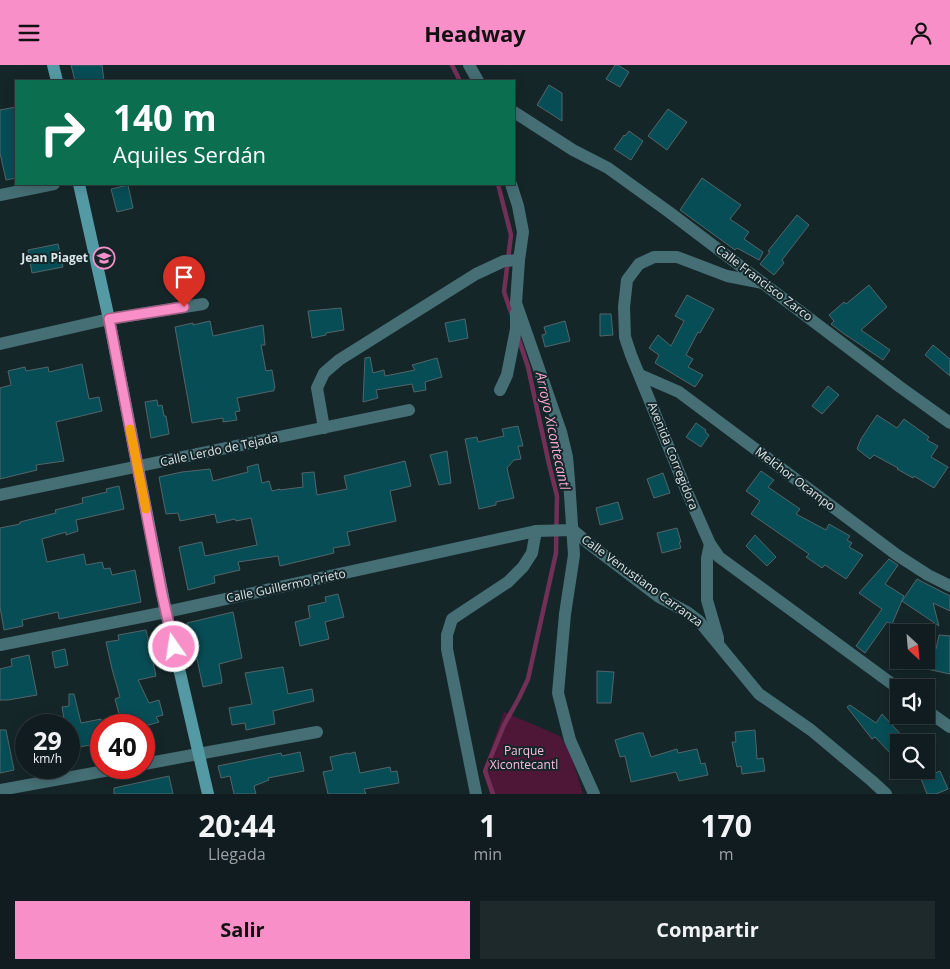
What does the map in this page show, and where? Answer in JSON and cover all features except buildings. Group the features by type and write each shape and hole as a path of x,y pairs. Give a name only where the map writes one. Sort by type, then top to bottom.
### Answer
{"street":[{"path":"53,65 57,80"},
{"path":"469,65 477,80"},
{"name":"Calle Francisco Zarco","path":"515,113 573,149 608,168 950,423"},
{"path":"0,195 49,185"},
{"path":"79,185 109,319 166,612 208,794"},
{"path":"500,390 507,375 516,329 519,260 523,232 511,185"},
{"name":"Avenida Corregidora","path":"763,283 727,276 677,257 654,257 639,264 627,281 624,307 625,337 630,355 710,544 723,561 890,682"},
{"path":"324,428 317,389 324,373 339,360 476,274 504,261 519,260"},
{"path":"0,344 109,319 203,303"},
{"path":"516,303 561,432 567,457 574,555 564,614 558,693 570,740 594,794"},
{"name":"Melchor Ocampo","path":"640,375 679,392 897,555 928,575 950,586"},
{"name":"Calle Lerdo de Tejada","path":"0,495 409,410"},
{"name":"Calle Guillermo Prieto","path":"0,645 166,612 536,531 573,530"},
{"name":"Calle Venustiano Carranza","path":"573,530 659,597 688,612 699,621 759,694 810,731 886,794"},
{"path":"476,794 447,649 447,635 452,619 508,582 523,567 532,553 536,531"},
{"path":"710,544 707,558 707,600 718,638 717,643"},
{"path":"935,716 950,727"},
{"path":"155,762 317,732"},
{"path":"0,790 90,774"}],"green space":[{"name":"Parque Xicontecantl","path":"504,712 560,736 571,755 583,794 490,794 483,771"}],"waterway":[{"name":"Arroyo Xicontecantl","path":"452,65 460,80"},
{"name":"Arroyo Xicontecantl","path":"498,185 511,235 504,292 512,315"},
{"name":"Arroyo Xicontecantl","path":"493,794 485,771 504,725 528,679 556,553 557,496 528,367 518,337"}],"slow traffic":[{"path":"130,429 146,509"}],"place":[{"name":"Jean Piaget","path":"104,258"}],"route":[{"path":"174,647 109,319 184,307"}]}
